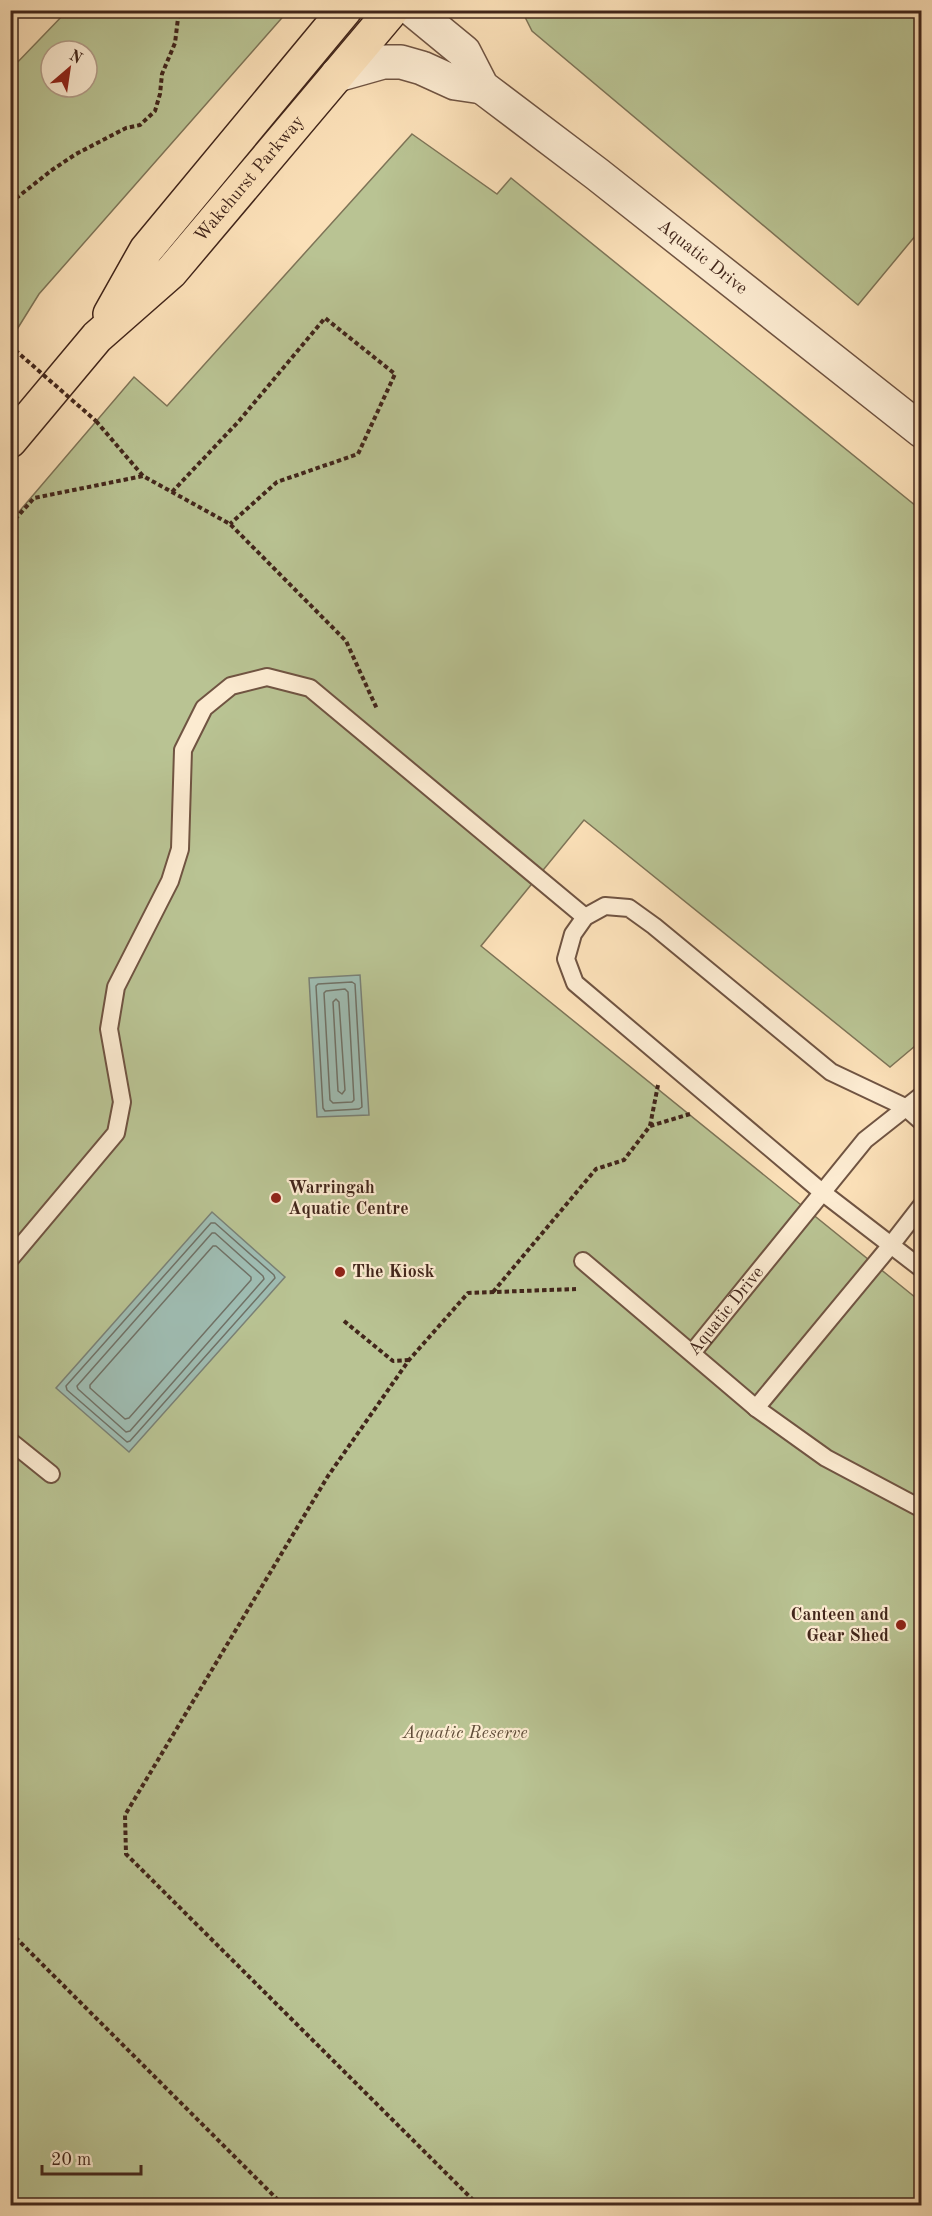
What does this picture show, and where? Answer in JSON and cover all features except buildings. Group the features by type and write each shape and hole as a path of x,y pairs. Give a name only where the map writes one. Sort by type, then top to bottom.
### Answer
{"main road":[{"name":"Wakehurst Parkway","path":"97,337 146,250 345,10"},
{"name":"Wakehurst Parkway","path":"10,441 97,337 171,272 392,10"}],"street":[{"name":"Aquatic Drive","path":"413,10 464,52 482,87 597,174 921,430"},
{"name":"Aquatic Drive","path":"337,75 383,62 401,62 422,68 455,83 482,87"}],"lane":[{"path":"10,1259 116,1133 122,1102 109,1029 116,987 170,881 180,849 183,750 204,708 231,687 267,677 310,688 585,917"},
{"path":"921,1122 905,1107 831,1072 629,908 605,906 585,917 573,934 566,959 575,983 822,1192 921,1269"},
{"name":"Aquatic Drive","path":"921,1095 865,1140 692,1353 756,1408 826,1458 921,1509"},
{"path":"756,1408 891,1245 921,1205"},
{"path":"583,1261 692,1353"},
{"path":"10,1441 51,1474"}],"path":[{"path":"10,203 76,154 126,128 140,125 155,111 162,74 175,43 179,10"},
{"path":"172,492 239,421 325,318 395,374 358,454 277,482 230,524"},
{"path":"13,348 96,421 143,476 230,524 346,640 379,714 365,735"},
{"path":"10,525 34,498 143,476"},
{"path":"492,1293 596,1168 624,1160 650,1126 663,1058"},
{"path":"650,1126 719,1105"},
{"path":"479,2205 126,1854 125,1815 328,1476 409,1360 468,1293 546,1289 616,1289"},
{"path":"344,1321 393,1361 409,1360"},
{"path":"10,1932 284,2205"}],"green space":[{"path":"67,11 288,11 39,294 11,339 11,69 39,40 39,99 99,99 99,39 40,39"},
{"path":"522,11 921,11 921,229 858,305 532,31"},
{"name":"Aquatic Reserve","path":"412,134 497,194 511,178 921,510 921,1041 890,1067 584,820 481,946 921,1302 921,2205 11,2206 11,521 134,377 167,406"}],"water":[{"path":"360,975 369,1115 317,1117 309,978"},
{"path":"212,1212 285,1277 129,1452 56,1388"}],"place":[{"name":"Warringah Aquatic Centre","path":"276,1198"},
{"name":"The Kiosk","path":"340,1272"},
{"name":"Canteen and Gear Shed","path":"901,1625"}]}
